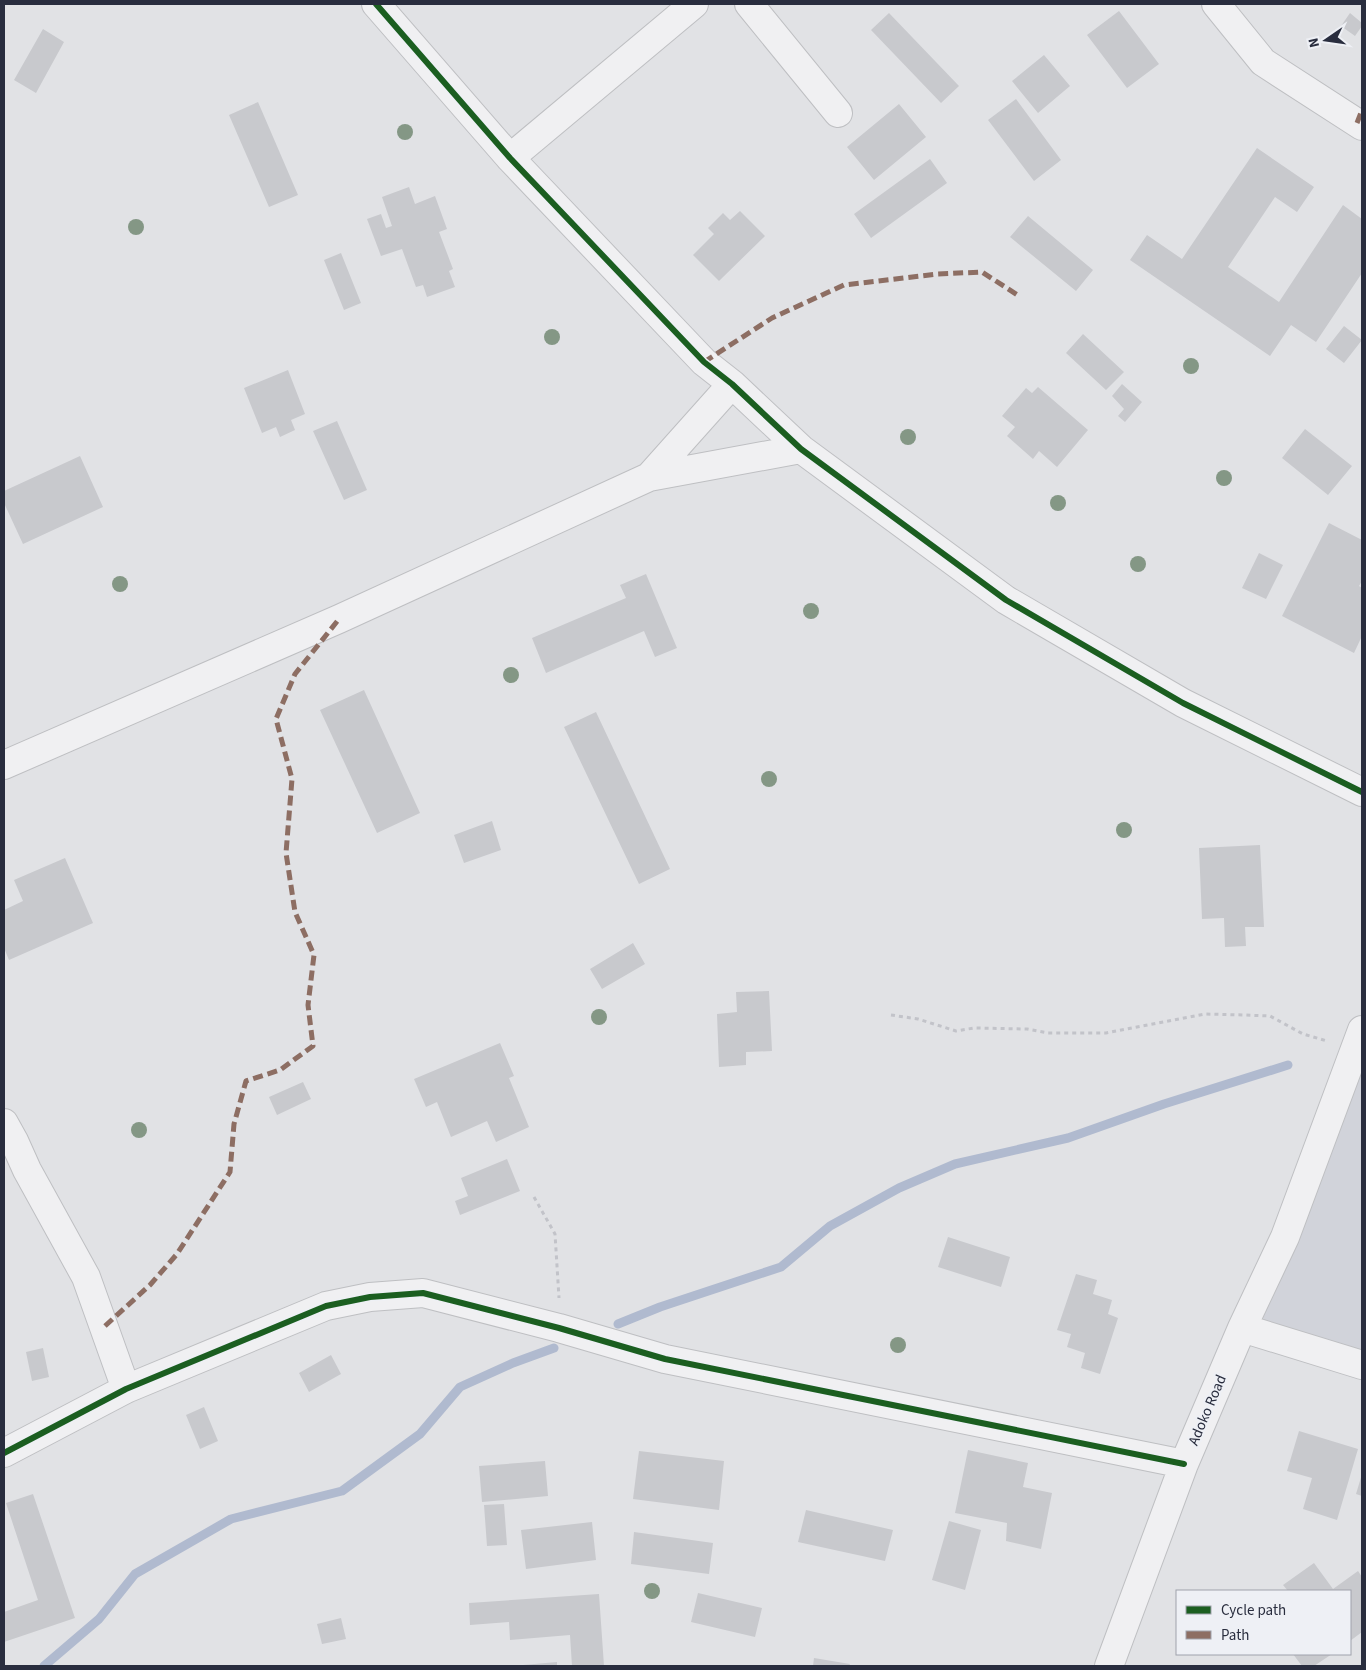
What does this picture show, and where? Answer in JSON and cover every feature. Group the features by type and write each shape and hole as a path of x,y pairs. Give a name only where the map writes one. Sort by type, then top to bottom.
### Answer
{"street":[{"path":"376,4 510,158 704,362 732,384 801,449 1006,600 1182,703 1362,792"},
{"path":"510,158 694,4"},
{"path":"749,4 838,113"},
{"path":"1216,4 1263,62 1362,126"},
{"path":"649,477 732,384"},
{"path":"4,765 339,619 649,477 801,449"},
{"name":"Adoko Road","path":"1109,1666 1184,1464 1242,1328 1285,1237 1359,1040"},
{"path":"4,1123 27,1170 86,1277 126,1389"},
{"path":"4,1453 126,1389 326,1306 370,1297 423,1293 559,1328 665,1359 1184,1464"},
{"path":"1242,1328 1362,1365"}],"path":[{"path":"891,1015 918,1020 956,1031 974,1028 1027,1029 1048,1033 1106,1033 1205,1014 1270,1016 1303,1034 1359,1040"},
{"path":"534,1197 555,1234 558,1269 559,1328"}],"shaded area":[{"path":"1362,1039 1362,1373 1251,1338"}],"building":[{"path":"1119,11 1159,64 1127,88 1087,35"},
{"path":"889,13 959,86 941,103 871,30"},
{"path":"1350,13 1362,23 1355,36 1341,26"},
{"path":"43,29 64,42 36,93 14,80"},
{"path":"1044,55 1070,86 1038,113 1012,81"},
{"path":"1016,99 1061,160 1034,181 988,120"},
{"path":"258,102 298,195 269,207 229,115"},
{"path":"899,104 926,137 874,180 847,147"},
{"path":"1257,148 1314,187 1297,212 1275,197 1228,267 1279,302 1343,205 1362,219 1362,273 1316,342 1291,325 1270,356 1130,260 1147,235 1182,259"},
{"path":"930,159 947,183 871,238 854,214"},
{"path":"409,187 415,204 435,196 447,229 439,232 453,269 449,271 455,287 427,297 423,285 416,287 402,249 381,256 367,219 381,214 386,228 392,226 382,197"},
{"path":"740,211 765,236 719,281 693,255 714,234 708,228 723,213 730,220"},
{"path":"1028,216 1093,270 1076,291 1010,237"},
{"path":"341,253 361,303 344,310 324,260"},
{"path":"1344,326 1362,340 1344,363 1326,349"},
{"path":"1083,334 1124,372 1106,390 1066,353"},
{"path":"288,370 305,414 291,420 295,430 280,437 276,427 262,433 244,388"},
{"path":"1122,384 1142,402 1125,422 1118,416 1124,409 1112,396"},
{"path":"1038,387 1088,430 1057,467 1039,451 1033,459 1007,436 1015,427 1002,416 1026,388 1032,393"},
{"path":"337,421 367,490 344,500 313,431"},
{"path":"1305,429 1352,466 1328,495 1282,458"},
{"path":"80,456 103,507 23,544 4,503 4,491"},
{"path":"1329,523 1362,540 1362,581 1359,586 1362,588 1362,636 1354,653 1282,616"},
{"path":"1259,553 1283,565 1266,599 1242,588"},
{"path":"646,574 677,648 655,657 644,631 546,673 532,638 626,598 620,585"},
{"path":"364,690 420,813 377,833 320,710"},
{"path":"596,712 670,869 639,884 564,727"},
{"path":"492,821 501,850 464,863 454,835"},
{"path":"1260,845 1264,927 1245,927 1246,946 1225,947 1224,918 1202,919 1199,848"},
{"path":"65,858 93,923 9,960 4,948 4,910 23,901 14,880"},
{"path":"633,943 645,964 602,989 590,969"},
{"path":"769,991 772,1051 746,1052 746,1065 719,1067 717,1014 737,1012 736,992"},
{"path":"500,1043 514,1076 509,1078 529,1127 496,1142 487,1121 451,1137 437,1102 426,1107 414,1079"},
{"path":"303,1082 311,1099 277,1115 269,1097"},
{"path":"507,1159 520,1191 460,1215 455,1201 468,1196 461,1178"},
{"path":"948,1237 1010,1257 1001,1287 938,1267"},
{"path":"1076,1274 1097,1280 1093,1294 1112,1300 1108,1314 1118,1318 1100,1374 1081,1368 1085,1353 1067,1347 1071,1334 1057,1330"},
{"path":"43,1348 49,1377 32,1381 26,1352"},
{"path":"331,1355 341,1374 309,1392 299,1373"},
{"path":"204,1407 218,1441 200,1449 186,1415"},
{"path":"1299,1431 1358,1449 1337,1520 1303,1509 1312,1478 1287,1471"},
{"path":"968,1450 1028,1463 1023,1487 1052,1493 1041,1549 1006,1541 1007,1523 955,1513"},
{"path":"639,1451 724,1461 719,1510 633,1499"},
{"path":"545,1461 548,1496 482,1502 479,1466"},
{"path":"1362,1474 1362,1496 1356,1494"},
{"path":"33,1494 75,1618 4,1642 4,1612 38,1600 6,1503"},
{"path":"504,1504 507,1545 487,1546 484,1505"},
{"path":"806,1510 893,1530 885,1561 798,1542"},
{"path":"949,1521 981,1530 965,1590 932,1580"},
{"path":"592,1522 596,1560 526,1569 521,1530"},
{"path":"634,1532 713,1543 709,1574 631,1564"},
{"path":"1314,1563 1333,1589 1358,1571 1362,1577 1362,1632 1351,1640 1351,1590 1287,1590 1283,1585"},
{"path":"698,1593 762,1608 755,1637 691,1622"},
{"path":"599,1594 604,1666 572,1666 570,1635 510,1640 509,1622 470,1625 469,1603"},
{"path":"341,1618 346,1639 322,1644 317,1624"},
{"path":"1294,1655 1330,1655 1314,1666 1302,1666"},
{"path":"814,1658 850,1664 849,1666 813,1666"},
{"path":"557,1662 557,1666 523,1666 523,1665"}],"waterway":[{"path":"618,1324 660,1307 781,1267 830,1226 899,1188 955,1164 1068,1138 1164,1104 1288,1065"},
{"path":"44,1666 99,1619 135,1574 231,1519 342,1491 420,1434 460,1387 513,1363 554,1348"}],"marked path":[{"path":"1357,123 1362,110"},
{"path":"704,362 772,318 844,285 938,274 982,272 1019,296"},
{"path":"105,1326 150,1285 177,1254 230,1172 234,1124 246,1081 280,1070 313,1046 308,1005 314,955 295,912 286,853 292,779 276,719 295,674 339,619"}],"cycle path":[{"path":"376,4 510,158 704,362 732,384 801,449 1006,600 1183,703 1362,792"},
{"path":"4,1453 126,1389 326,1306 370,1297 423,1293 559,1328 665,1359 1184,1464"}]}
